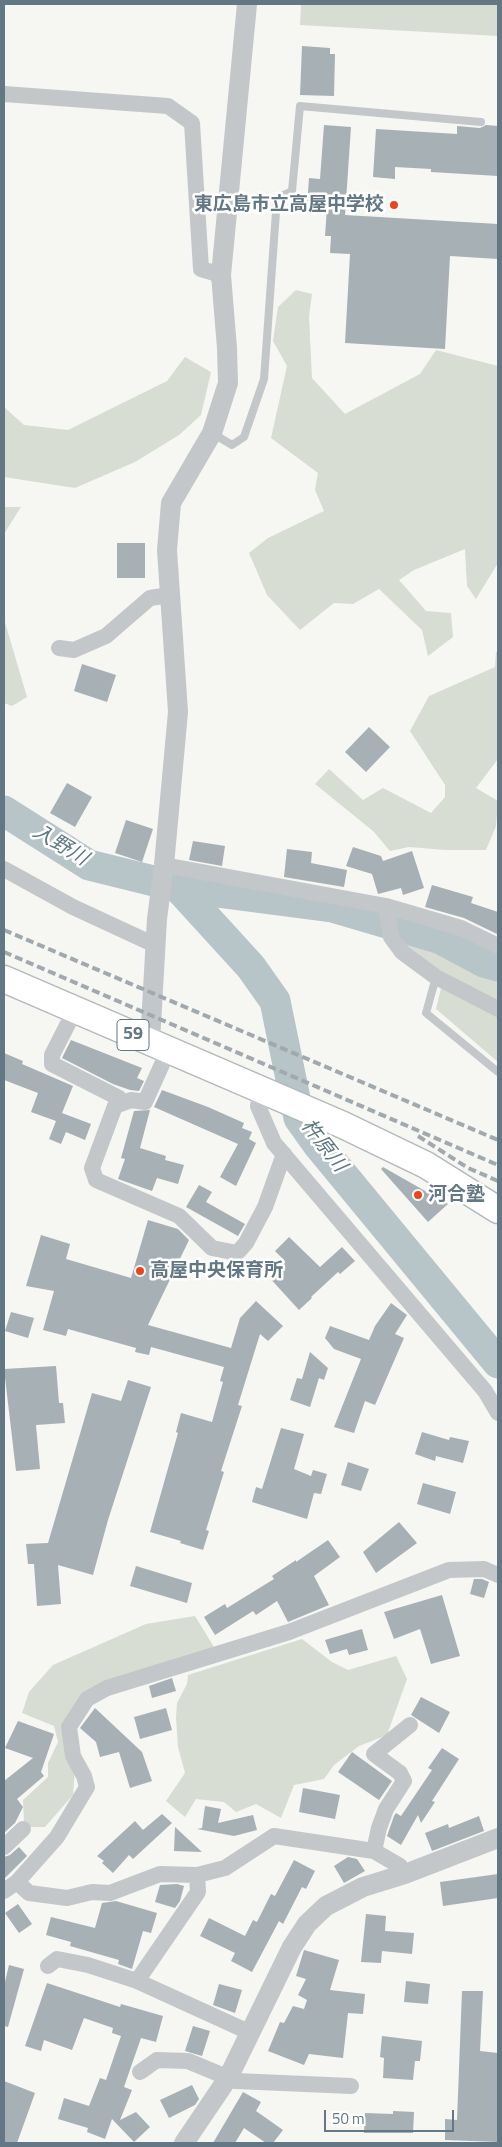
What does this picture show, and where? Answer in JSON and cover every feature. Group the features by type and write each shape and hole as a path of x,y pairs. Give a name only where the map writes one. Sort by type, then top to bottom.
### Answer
{"main road":[{"name":"59","path":"4,979 343,1124 426,1165 498,1210"}],"street":[{"path":"247,4 221,275 228,383 212,433 171,503 167,550 178,712 155,945 159,1046 145,1102 131,1100 115,1106 92,1168 96,1180 179,1216 212,1248 237,1253 246,1243 265,1207 284,1154"},
{"path":"4,94 168,106 192,123 201,269 221,275"},
{"path":"59,648 74,650 106,636 150,598 170,595"},
{"path":"164,865 387,909 461,928 498,946"},
{"path":"4,868 73,907 155,945"},
{"path":"387,909 391,938 402,952 436,977 498,1009"},
{"path":"75,1010 52,1055 52,1064 119,1098 123,1103"},
{"path":"261,1090 258,1106 274,1142 485,1391 498,1413"},
{"path":"405,1874 400,1866 374,1851 274,1836 225,1868 197,1875 160,1874 110,1892 92,1892 67,1898 10,1887 57,1836 86,1787 84,1776 73,1756 70,1727 87,1699 107,1688 289,1632 449,1570 484,1569 498,1575"},
{"path":"374,1851 379,1828 386,1809 404,1781 400,1773 374,1754 410,1725"},
{"path":"4,1847 23,1829"},
{"path":"184,2143 228,2078 292,1947 307,1924 326,1906 363,1887 405,1874 498,1838"},
{"path":"137,1981 198,1892 197,1875"},
{"path":"48,1966 57,1959 88,1965 137,1981 251,2033"},
{"path":"140,2072 157,2060 188,2061 236,2080 351,2086"}],"lane":[{"path":"212,433 232,444 244,437 264,379 277,198 292,191 300,106 481,122"},
{"path":"436,977 426,1013 498,1072"}],"shaded area":[{"path":"301,4 498,4 498,36 300,25"},
{"path":"296,290 312,294 309,317 312,378 345,414 420,374 436,350 498,366 498,563 476,599 467,586 465,549 414,570 399,580 426,611 451,613 453,637 428,656 422,630 379,589 353,604 334,603 300,630 267,595 249,553 268,538 324,511 315,490 318,473 271,438 287,366 273,341 278,307"},
{"path":"185,357 211,372 201,415 179,435 135,462 75,488 4,477 4,407 24,425 68,430 167,381"},
{"path":"4,507 21,507 4,534"},
{"path":"4,619 27,697 12,706 4,703"},
{"path":"496,652 498,652 498,759 476,788 498,801 496,826 486,850 445,850 409,847 390,851 373,831 315,784 329,769 363,800 383,788 431,813 445,797 445,785 410,731 429,696 495,667"},
{"path":"401,934 498,976 498,1062 436,1009 443,980 399,949"},
{"path":"195,1616 214,1647 86,1692 65,1722 75,1769 73,1795 45,1827 18,1827 24,1823 23,1800 48,1777 48,1763 58,1742 54,1726 22,1713 29,1692 53,1665 146,1624"},
{"path":"302,1639 332,1662 348,1670 396,1656 407,1679 387,1735 359,1746 334,1765 324,1779 294,1785 281,1818 256,1804 236,1812 224,1802 196,1799 185,1817 166,1801 185,1773 178,1747 176,1718 177,1703 187,1684 188,1675"}],"building":[{"path":"302,46 330,48 330,54 335,54 334,96 300,95"},
{"path":"324,125 351,127 345,215 498,224 498,259 450,256 445,349 345,343 350,254 330,253 331,236 325,236 327,207 307,206 309,178 320,179"},
{"path":"486,125 498,126 498,176 431,172 431,169 395,167 395,179 373,177 376,129 457,134 457,126 480,128"},
{"path":"117,543 145,543 145,578 117,578"},
{"path":"82,664 116,675 107,702 74,691"},
{"path":"369,727 390,747 366,772 345,752"},
{"path":"67,783 92,797 75,827 50,813"},
{"path":"126,820 153,829 142,862 115,853"},
{"path":"193,841 225,846 222,866 189,860"},
{"path":"353,847 381,856 383,861 412,851 424,888 403,895 401,888 378,894 372,874 346,866"},
{"path":"287,849 312,852 311,863 347,870 344,887 284,877"},
{"path":"432,885 473,897 471,903 498,912 497,934 464,918 425,907"},
{"path":"71,1040 142,1068 137,1078 144,1081 139,1091 113,1084 62,1058"},
{"path":"4,1053 23,1061 22,1064 73,1086 62,1113 91,1124 85,1140 66,1132 61,1144 49,1139 56,1121 31,1112 38,1093 4,1080"},
{"path":"162,1090 244,1123 242,1128 252,1132 249,1139 256,1143 236,1186 220,1177 238,1144 154,1107"},
{"path":"150,1110 140,1148 166,1156 165,1160 184,1165 178,1184 157,1178 152,1191 118,1179 125,1159 121,1158 134,1111"},
{"name":"河合塾","path":"383,1167 448,1204 428,1222 381,1169"},
{"path":"199,1185 212,1192 206,1202 245,1224 238,1236 186,1207"},
{"path":"148,1220 178,1229 189,1240 148,1325 231,1348 240,1318 256,1301 283,1326 268,1341 260,1334 238,1405 242,1406 221,1471 224,1472 206,1530 209,1531 203,1550 150,1532 178,1433 176,1432 181,1413 212,1422 223,1382 220,1381 224,1367 151,1347 149,1355 135,1352 136,1348 68,1329 66,1336 43,1330 54,1291 26,1286 41,1235 70,1244 66,1259 131,1278"},
{"path":"289,1237 320,1267 342,1247 355,1261 340,1274 338,1272 299,1310 267,1275 284,1260 275,1251"},
{"path":"391,1303 407,1315 395,1334 404,1338 375,1405 365,1401 354,1433 334,1427 361,1359 334,1349 325,1338 330,1326 369,1340 375,1326"},
{"path":"11,1312 34,1318 28,1338 5,1331"},
{"path":"310,1352 328,1368 324,1380 319,1378 310,1407 290,1400 297,1378 302,1379"},
{"path":"56,1366 59,1403 63,1403 65,1423 36,1425 40,1469 16,1471 4,1369"},
{"path":"128,1380 151,1387 108,1520 93,1575 58,1565 61,1604 37,1606 34,1564 28,1564 26,1544 48,1543 92,1393 121,1401"},
{"path":"281,1428 304,1434 294,1469 311,1476 313,1470 327,1474 321,1494 314,1493 307,1519 252,1502 256,1487 262,1489"},
{"path":"422,1432 449,1440 450,1437 469,1441 463,1463 436,1456 435,1461 415,1454"},
{"path":"348,1462 369,1469 361,1491 341,1485"},
{"path":"423,1483 456,1492 450,1514 417,1504"},
{"path":"399,1522 417,1543 376,1573 363,1552"},
{"path":"328,1540 340,1557 314,1576 329,1605 288,1622 277,1601 256,1615 253,1611 215,1635 204,1617 225,1604 227,1608 274,1579 272,1576"},
{"path":"136,1566 192,1583 187,1603 130,1586"},
{"path":"474,1579 482,1579 489,1582 484,1598 470,1594"},
{"path":"442,1595 460,1656 431,1664 420,1629 394,1639 384,1612"},
{"path":"362,1629 368,1650 349,1655 347,1649 330,1654 325,1640"},
{"path":"172,1678 176,1691 152,1698 149,1686"},
{"path":"421,1697 450,1712 439,1733 411,1715"},
{"path":"95,1708 142,1752 152,1781 130,1788 119,1752 100,1757 96,1742 80,1728"},
{"path":"166,1708 172,1730 140,1739 134,1717"},
{"path":"18,1721 54,1734 41,1772 44,1776 17,1799 23,1807 15,1823 4,1833 4,1781 33,1758 5,1748"},
{"path":"442,1748 459,1759 432,1801 435,1802 421,1823 418,1815 401,1845 387,1836 394,1816 396,1813 401,1816 432,1770 428,1768"},
{"path":"352,1752 392,1781 379,1800 338,1772"},
{"path":"303,1788 340,1795 335,1819 299,1812"},
{"path":"205,1806 221,1809 218,1823 253,1815 257,1830 234,1836 197,1829 202,1828"},
{"path":"162,1814 172,1823 133,1859 129,1855 113,1873 102,1863 104,1861 97,1856 135,1821 143,1830"},
{"path":"479,1816 484,1831 432,1851 425,1833 448,1824 449,1828"},
{"path":"175,1827 202,1852 174,1851"},
{"path":"19,1847 27,1856 4,1879 4,1857 10,1855"},
{"path":"348,1857 357,1859 365,1871 344,1883 334,1866"},
{"path":"294,1860 315,1871 306,1889 302,1887 283,1924 279,1921 252,1972 231,1961 235,1953 200,1936 209,1918 245,1936 253,1920 257,1922 271,1894 275,1896"},
{"path":"498,1874 498,1898 443,1906 440,1882"},
{"path":"177,1884 184,1886 180,1901 175,1908 155,1902 160,1885"},
{"path":"116,1901 157,1913 151,1933 143,1931 132,1969 118,1964 119,1960 70,1946 71,1942 46,1935 51,1917 95,1928 102,1903"},
{"path":"18,1904 32,1924 19,1933 5,1913"},
{"path":"366,1914 386,1916 385,1931 414,1933 412,1954 382,1951 381,1963 361,1962"},
{"path":"304,1950 339,1960 330,1990 365,1994 363,2014 348,2013 343,2058 309,2054 304,2065 268,2051 280,2022 284,2023 293,2006 304,2009 307,2000 298,1995 306,1979 296,1976"},
{"path":"9,1965 24,1969 8,2027 4,2026 4,1986"},
{"path":"406,1981 430,1984 428,2004 404,2002"},
{"path":"47,1983 120,2007 121,2004 163,2016 156,2042 141,2038 124,2087 132,2090 120,2120 136,2112 150,2127 134,2142 112,2119 105,2139 87,2132 88,2128 58,2119 64,2098 89,2106 100,2078 106,2080 121,2036 112,2033 113,2028 84,2018 72,2050 44,2040 41,2051 25,2046"},
{"path":"219,1984 242,1990 235,2013 213,2005"},
{"path":"462,1991 483,1991 480,2051 498,2053 498,2142 445,2140 445,2119 457,2120"},
{"path":"193,2026 210,2031 202,2056 185,2051"},
{"path":"382,2036 422,2041 420,2061 415,2061 413,2080 383,2078 384,2058 380,2057"},
{"path":"4,2081 35,2093 17,2143 4,2143"},
{"path":"192,2085 199,2099 195,2105 169,2118 160,2100"},
{"path":"243,2092 261,2102 256,2111 283,2130 273,2143 266,2143 244,2128 235,2143 213,2143"},
{"path":"393,2111 414,2112 413,2133 364,2133 365,2113 393,2114"}],"waterway":[{"name":"入野川","path":"4,811 89,865 178,887 332,907 441,939 484,962 498,966"},
{"name":"杵原川","path":"178,887 251,967 275,1001 299,1118 319,1146 498,1363"}],"railway":[{"path":"4,930 498,1140"},
{"path":"4,952 498,1165"},
{"path":"418,1136 468,1168 498,1181"}],"place":[{"name":"東広島市立高屋中学校","path":"394,205"},
{"name":"河合塾","path":"418,1195"},
{"name":"高屋中央保育所","path":"140,1271"}]}
